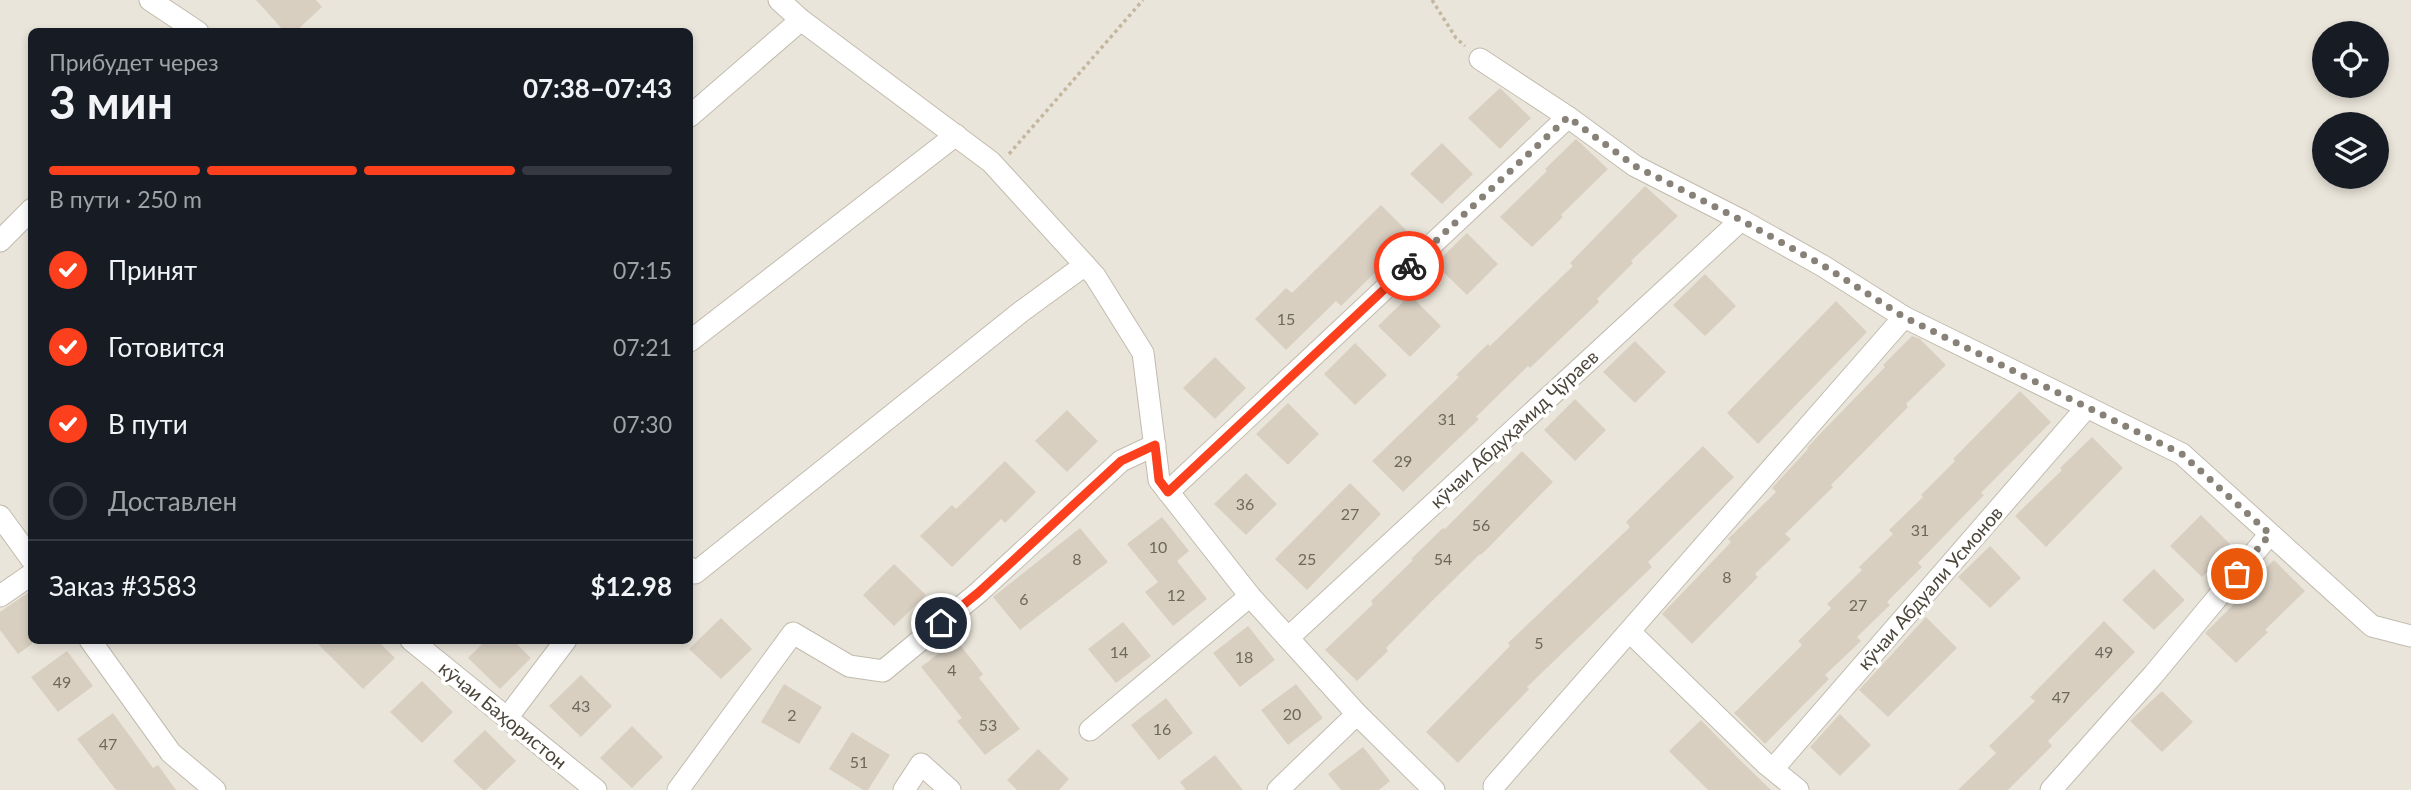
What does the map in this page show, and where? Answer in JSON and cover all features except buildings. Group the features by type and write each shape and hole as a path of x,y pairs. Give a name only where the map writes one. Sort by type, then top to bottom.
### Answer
{"street":[{"path":"150,0 192,28"},
{"path":"779,0 801,20 998,168 1095,276 1143,353 1159,480 1250,596 1287,638 1357,715 1434,790"},
{"path":"693,113 801,20"},
{"path":"1480,59 1568,117 1635,166 1824,266 1904,317 2182,454 2372,626 2411,636"},
{"path":"1168,492 1568,117"},
{"path":"693,339 956,135"},
{"path":"0,241 28,213"},
{"name":"кӯчаи Абдуҳамид Ҷӯраев","path":"1287,638 1741,220"},
{"path":"693,571 695,573 1022,311 1085,265"},
{"path":"1494,789 1904,317"},
{"name":"кӯчаи Абдуали Усмонов","path":"1773,769 2087,407"},
{"path":"678,790 793,633 849,667 883,671 979,592 1121,461 1155,445"},
{"path":"0,516 28,554"},
{"path":"2051,790 2154,674 2270,534"},
{"path":"0,596 28,576"},
{"path":"1090,730 1250,596"},
{"path":"1630,632 1798,790"},
{"path":"93,644 172,753 215,790"},
{"name":"кӯчаи Баҳористон","path":"416,644 596,790"},
{"path":"506,718 563,644"},
{"path":"1278,790 1357,715"},
{"path":"904,790 921,764 950,790"}],"path":[{"path":"998,168 1143,0"},
{"path":"1432,0 1456,38 1480,59"}],"shaded area":[{"path":"0,0 2411,0 2411,790 0,790"}],"way so far":[{"path":"1409,266 1568,117 1635,166 1824,266 1904,317 2182,454 2270,534 2237,574"}],"route":[{"path":"941,623 979,592 1121,461 1155,445 1159,480 1168,492 1409,266"}]}
